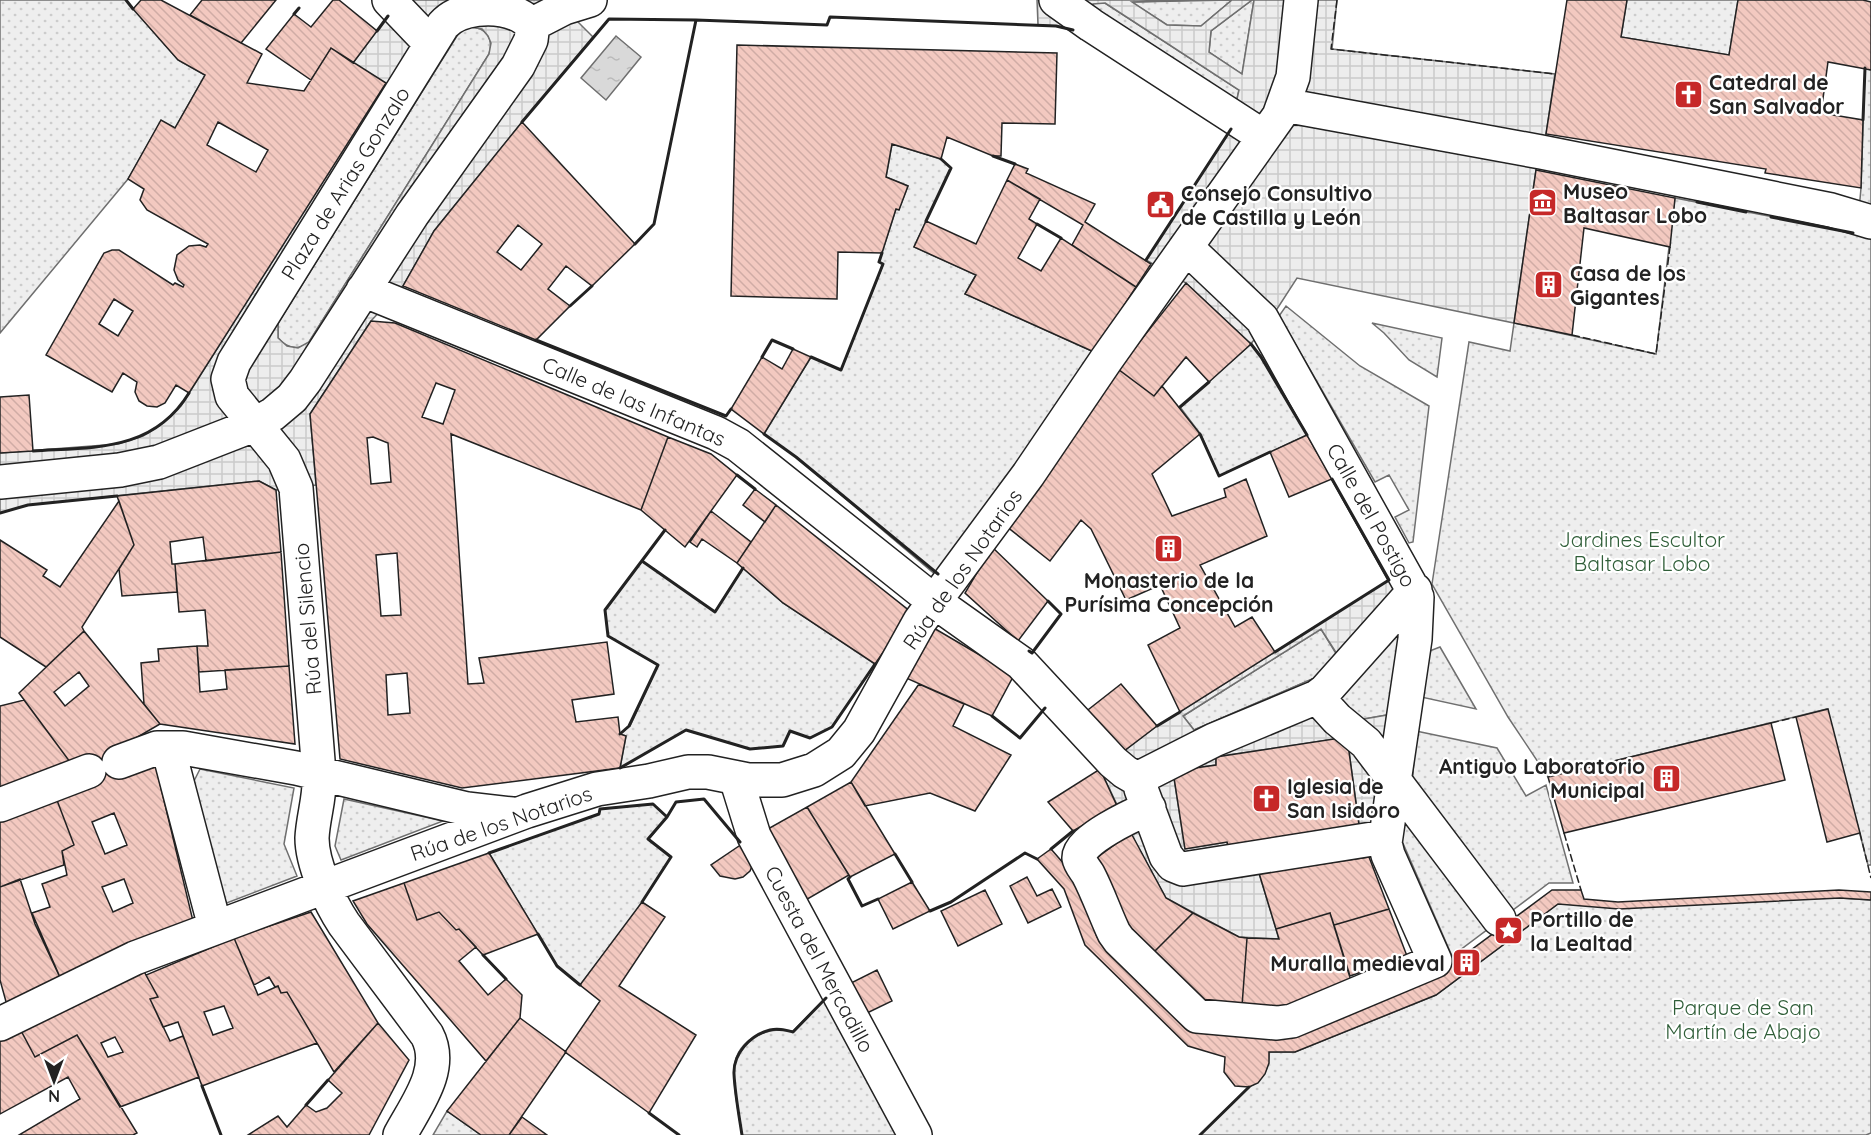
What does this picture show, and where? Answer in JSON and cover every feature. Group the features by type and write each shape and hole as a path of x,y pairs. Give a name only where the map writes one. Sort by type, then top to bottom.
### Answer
{"street":[{"path":"389,0 430,44"},
{"path":"1056,0 1264,137"},
{"name":"Rúa de los Notarios","path":"0,1024 135,958 519,814 597,789 688,772 708,772 759,781 793,778 814,770 841,753 859,731 914,632 1029,475 1284,105 1293,77 1301,0"},
{"path":"0,482 120,470 159,462 254,426 273,414 292,398 305,381 412,215 518,66 531,40 533,24 577,4"},
{"name":"Plaza de Arias Gonzalo","path":"296,488 284,460 254,426 229,390 228,379 231,367 430,44 450,17 459,12 490,9 517,15 533,24"},
{"path":"1284,105 1541,152 1762,196 1846,213 1871,222"},
{"name":"Calle del Postigo","path":"1143,794 1124,819 1085,845 1080,852 1080,861 1119,940 1197,1016 1277,1023 1292,1021 1435,961 1388,855 1385,837 1415,639 1419,604 1415,590 1265,325 1251,306 1186,247"},
{"name":"Calle de las Infantas","path":"363,290 728,439 935,602 1025,666 1143,794"},
{"name":"Rúa del Silencio","path":"296,488 319,762 319,794 312,839 316,861 325,886 344,924 427,1035 432,1045 433,1067 430,1077 400,1135"},
{"path":"1385,837 1183,869 1173,865 1166,856 1143,794 1214,740 1317,698 1415,590"},
{"path":"1317,698 1337,719 1366,743 1499,919"},
{"path":"168,748 215,927"},
{"path":"119,762 152,750 168,748 319,762 467,809 519,814"},
{"path":"0,805 89,771"},
{"name":"Cuesta del Mercadillo","path":"736,778 754,836 915,1135"}],"green space":[{"path":"0,0 126,0 178,60 205,75 175,128 161,121 128,179 0,333"},
{"path":"1232,0 1201,26 1167,25 1131,2"},
{"path":"1254,0 1242,74 1209,52 1211,31"},
{"path":"1627,0 1738,0 1729,55 1621,37"},
{"path":"1093,3 1105,3 1239,90 1235,108 1094,17"},
{"path":"470,27 480,29 487,35 490,43 489,54 309,342 301,347 285,344 278,338 278,323 458,34"},
{"name":"Jardines Escultor Baltasar Lobo","path":"1865,68 1871,70 1871,865 1868,865 1827,709 1548,777 1508,717 1432,584 1469,342 1510,351 1514,323 1656,354 1675,198 1857,233 1861,188"},
{"path":"892,144 941,159 951,168 914,247 976,275 965,294 1094,352 1024,461 937,576 796,457 764,434 811,357 841,370 883,265 879,262 896,209 899,209 908,186 886,177"},
{"path":"1286,306 1360,366 1429,406 1413,542 1409,543 1395,517 1409,510 1389,475 1375,482 1279,316"},
{"path":"1372,323 1442,338 1437,377 1409,360"},
{"path":"1251,344 1307,435 1219,476 1201,435 1180,407"},
{"path":"642,561 715,612 743,568 783,603 875,664 832,727 810,738 790,731 783,746 750,749 686,730 620,768 626,736 620,734 630,726 658,665 608,636 605,610"},
{"path":"1401,626 1387,715 1352,721 1337,700"},
{"path":"1321,629 1337,655 1317,677 1194,730 1183,716"},
{"path":"1440,647 1476,709 1421,697 1427,652"},
{"path":"1416,731 1497,748 1526,796 1546,785 1573,883 1549,883 1505,916 1412,786"},
{"path":"200,769 294,788 284,844 297,876 224,904 192,785"},
{"path":"344,799 443,821 341,860 335,846"},
{"path":"653,804 667,817 649,839 671,857 635,913 580,985 557,966 489,853 599,814 600,809"},
{"path":"1404,805 1492,926 1452,956 1402,841"},
{"name":"Parque de San Martín de Abajo","path":"1840,898 1871,900 1871,1133 1866,1135 1200,1135 1262,1077 1267,1069 1269,1052 1295,1052 1436,995 1558,904"},
{"path":"826,998 900,1135 742,1135 734,1082 735,1062 739,1053 752,1038 761,1034 771,1031 793,1031"},
{"path":"447,1111 481,1135 433,1135"}],"shaded area":[{"path":"393,0 556,0 593,37 434,231 403,286 371,321 310,414 316,485 276,490 259,481 28,505 0,513 0,453 118,444 143,436 159,426 181,406 304,211 353,63 388,16","holes":["470,27 482,29 491,43 489,54 309,342 298,348 287,346 278,338 278,323 458,34"]},
{"path":"1037,0 1198,0 1132,2 1167,25 1201,26 1232,0 1252,0 1211,31 1209,52 1242,74 1254,0 1337,0 1332,49 1555,74 1546,134 1536,170 1514,323 1297,278 1251,344 1186,283 1146,260 1232,128 1085,33 1056,26 1038,25","holes":["1105,3 1239,90 1235,108 1094,17 1093,4"]},
{"path":"1389,580 1402,604 1338,700 1353,721 1387,715 1369,857 1259,873 1279,939 1239,937 1166,898 1131,834 1100,769 1157,726","holes":["1321,629 1337,654 1317,677 1194,730 1183,716","1347,737 1359,824 1228,848 1227,842 1185,849 1173,772 1216,765 1216,757"]}],"water":[{"path":"616,36 641,57 606,100 581,78"}],"building":[{"path":"141,0 161,0 262,54 247,83 304,91 331,48 386,83 189,393 176,385 165,403 157,407 147,406 139,401 135,392 137,382 123,373 112,392 46,355 104,253 119,250 173,285 175,283 183,287 184,285 178,280 174,270 177,255 189,246 206,247 208,244 147,210 140,200 144,189 128,179 161,120 175,128 205,75 178,60 133,9","holes":["218,122 268,150 256,172 207,145","114,299 133,311 118,336 99,324"]},
{"path":"202,0 276,0 241,43 190,15"},
{"path":"333,0 339,0 377,31 353,63 331,48 311,80 266,49 294,14 311,27"},
{"name":"Catedral de San Salvador","path":"1567,0 1627,0 1621,37 1729,55 1738,0 1863,0 1871,2 1871,70 1828,62 1821,113 1863,120 1861,188 1765,173 1766,169 1546,134"},
{"path":"737,45 1057,53 1055,124 1002,123 1001,156 993,156 947,137 941,159 892,144 886,177 908,186 899,210 896,209 882,253 838,252 837,299 731,296"},
{"path":"522,122 635,244 592,286 566,266 548,289 570,306 536,340 403,286 434,231","holes":["518,225 542,244 521,270 497,252"]},
{"path":"1015,164 1028,169 1026,173 1095,204 1085,222 1151,264 1136,287 1072,245 1083,225 1007,180"},
{"name":"Casa de los Gigantes","path":"1536,170 1675,198 1670,247 1584,228 1572,335 1514,323"},
{"path":"1007,180 1040,199 1029,219 1037,224 1018,258 1041,271 1061,238 1136,287 1094,352 965,294 976,275 914,247 926,221 976,244"},
{"path":"1186,283 1251,344 1209,382 1186,357 1154,396 1118,369"},
{"path":"371,321 395,323 668,437 641,510 451,434 468,684 484,683 479,658 607,642 614,694 572,700 576,722 618,717 620,734 626,736 620,768 462,788 340,759 310,414","holes":["436,383 455,390 443,424 422,417","373,437 388,443 391,482 371,484 367,438","397,553 401,615 381,616 376,555","407,673 410,713 388,715 386,675"]},
{"path":"793,349 811,357 764,434 731,409 762,357 782,369"},
{"name":"Monasterio de la Purísima Concepción","path":"1118,369 1154,396 1162,386 1200,434 1152,474 1172,516 1226,497 1224,489 1246,479 1267,536 1200,565 1235,627 1252,617 1275,652 1180,712 1148,645 1180,628 1160,585 1126,600 1091,529 1081,520 1050,561 1006,526"},
{"path":"29,395 33,451 0,453 0,397"},
{"path":"1307,435 1332,479 1289,497 1270,452"},
{"path":"668,437 711,454 737,475 685,547 641,510"},
{"path":"259,481 276,490 281,552 206,561 203,537 170,542 172,564 175,564 177,592 122,596 119,569 134,545 117,496"},
{"path":"755,489 776,505 765,522 743,505"},
{"path":"119,501 134,545 82,627 84,631 46,667 0,637 0,540 47,570 43,576 60,587"},
{"path":"776,505 911,612 875,664 783,603 737,563"},
{"path":"711,511 751,542 737,563 702,539 697,547 690,542"},
{"path":"992,547 1048,601 1018,641 965,593"},
{"path":"281,552 289,666 199,672 197,646 208,646 205,610 179,612 175,564"},
{"path":"932,627 1014,675 992,716 906,678"},
{"path":"84,631 160,724 117,749 118,758 88,768 73,766 19,693","holes":["79,672 89,686 65,706 54,692"]},
{"path":"197,646 200,692 227,689 225,670 289,666 295,744 160,724 144,704 141,663 159,661 158,649"},
{"path":"919,684 964,704 953,726 1011,755 975,811 930,793 865,806 851,782"},
{"path":"1121,684 1157,726 1124,751 1084,713"},
{"path":"24,700 73,766 0,792 0,706"},
{"path":"1828,709 1860,833 1827,842 1796,717"},
{"name":"Antiguo Laboratorio Municipal","path":"1771,723 1785,780 1564,833 1548,777"},
{"name":"Iglesia de San Isidoro","path":"1347,737 1359,825 1229,848 1227,842 1185,849 1173,771 1216,765 1216,757"},
{"path":"118,758 124,774 156,767 193,921 63,984 32,913 50,907 42,884 67,875 62,851 74,845 55,795 88,768","holes":["114,813 127,845 105,854 92,822","124,879 133,903 113,912 102,887"]},
{"path":"1100,769 1117,806 1073,831 1048,802"},
{"path":"851,782 895,854 850,877 807,807"},
{"path":"55,795 74,845 62,851 64,865 0,887 0,816"},
{"path":"807,807 849,875 804,901 766,830"},
{"path":"1131,833 1166,898 1193,913 1151,955 1136,941 1095,859"},
{"path":"742,844 753,864 750,871 743,877 735,879 720,876 711,865"},
{"name":"Muralla medieval","path":"1051,849 1077,879 1097,937 1194,1032 1429,981 1552,890 1581,890 1584,899 1618,902 1839,890 1871,892 1871,900 1840,898 1619,909 1558,904 1436,995 1295,1052 1269,1052 1269,1063 1265,1074 1258,1083 1249,1087 1235,1086 1224,1072 1225,1057 1188,1046 1085,945 1064,889 1037,859"},
{"path":"489,853 538,934 483,955 459,929 456,930 439,912 417,920 404,883"},
{"path":"1369,857 1389,909 1334,925 1330,913 1276,929 1259,873"},
{"path":"1027,877 1037,896 1052,889 1061,907 1028,923 1010,886"},
{"path":"20,879 35,924 63,984 8,1009 0,980 0,887"},
{"path":"912,882 930,911 893,929 878,899"},
{"path":"404,883 417,920 439,912 476,947 459,961 488,995 506,979 522,995 520,1018 486,1061 367,924 353,901"},
{"path":"985,890 1002,924 958,946 941,911"},
{"path":"642,902 665,917 619,986 696,1035 649,1113 565,1052 600,1001 580,985"},
{"path":"1389,909 1407,956 1350,976 1334,925"},
{"path":"311,912 378,1023 334,1072 287,992 281,993 269,977 254,985 234,938"},
{"path":"1193,913 1239,937 1247,938 1242,1006 1200,1004 1151,955"},
{"path":"1330,913 1352,984 1285,1010 1242,1006 1247,938 1279,939 1276,929"},
{"path":"234,938 258,995 278,986 281,993 287,992 317,1043 202,1086 178,1022 163,1027 150,999 158,997 146,975","holes":["224,1006 233,1028 213,1035 204,1012"]},
{"path":"140,964 158,997 150,999 170,1041 183,1036 199,1077 120,1107 77,1035 35,1057 18,1025","holes":["115,1037 123,1052 108,1057 101,1043"]},
{"path":"877,970 892,1001 865,1014 849,984"},
{"path":"520,1018 566,1052 509,1135 481,1135 447,1111"},
{"path":"378,1023 409,1060 369,1135 248,1135 278,1116 287,1127 306,1105 316,1112 327,1108 342,1093 328,1080"},
{"path":"18,1025 35,1057 77,1035 137,1133 133,1135 19,1135 80,1099 68,1077 0,1114 0,1035"},
{"path":"522,1117 547,1135 509,1135"}],"fence":[{"path":"1337,0 1331,49 1555,74"},
{"path":"1572,335 1656,354 1670,247"},
{"path":"1771,723 1796,717"},
{"path":"1564,833 1581,890"},
{"path":"1860,833 1871,878"}],"wall":[{"path":"126,0 133,9"},
{"path":"294,14 299,8"},
{"path":"377,31 388,16"},
{"path":"635,244 654,224 696,20 827,25 830,17 1056,26 1073,30"},
{"path":"522,122 609,19 696,20"},
{"path":"1863,120 1865,68"},
{"path":"1146,260 1231,129"},
{"path":"993,156 1015,164"},
{"path":"926,221 951,168 941,159"},
{"path":"1697,202 1746,212"},
{"path":"1771,217 1853,233"},
{"path":"1037,224 1061,238"},
{"path":"811,357 841,370 883,264 879,262 882,253"},
{"path":"570,306 592,286"},
{"path":"536,340 726,416 731,409"},
{"path":"762,357 772,340 793,349"},
{"path":"1251,344 1307,435"},
{"path":"1180,407 1209,382"},
{"path":"33,451 100,446 120,443 140,436 158,426 174,412 189,393"},
{"path":"764,434 796,457 938,574"},
{"path":"1200,434 1219,476 1270,452"},
{"path":"737,475 755,489"},
{"path":"1275,652 1389,580 1332,479"},
{"path":"0,513 28,505 117,496"},
{"path":"620,734 629,726 658,665 608,636 605,610 665,530"},
{"path":"642,561 715,612 743,568"},
{"path":"1029,651 1032,653 1061,614 1048,601"},
{"path":"620,768 686,730 750,749 783,746 790,731 810,738 832,727 875,664"},
{"path":"992,716 1020,738 1045,708"},
{"path":"1157,726 1180,712"},
{"path":"667,817 676,802 704,799 740,842"},
{"path":"489,853 599,814 600,809 653,804 667,817 648,839 671,857 642,902"},
{"path":"1051,849 1073,831"},
{"path":"930,911 951,902 1025,853 1037,859"},
{"path":"895,854 912,882"},
{"path":"850,877 848,879 862,906 878,899"},
{"path":"538,934 557,966 580,985"},
{"path":"483,955 506,979"},
{"path":"742,1135 734,1074 736,1059 744,1046 756,1036 776,1029 793,1032 826,998"},
{"path":"306,1105 328,1080"},
{"path":"202,1086 221,1135"},
{"path":"1200,1135 1249,1087"},
{"path":"649,1113 679,1135"}],"place":[{"name":"Catedral de San Salvador","path":"1688,94"},
{"name":"Museo Baltasar Lobo","path":"1542,203"},
{"name":"Consejo Consultivo de Castilla y León","path":"1160,205"},
{"name":"Casa de los Gigantes","path":"1549,285"},
{"name":"Monasterio de la Purísima Concepción","path":"1169,549"},
{"name":"Antiguo Laboratorio Municipal","path":"1666,778"},
{"name":"Iglesia de San Isidoro","path":"1266,798"},
{"name":"Portillo de la Lealtad","path":"1509,931"},
{"name":"Muralla medieval","path":"1466,963"}]}
